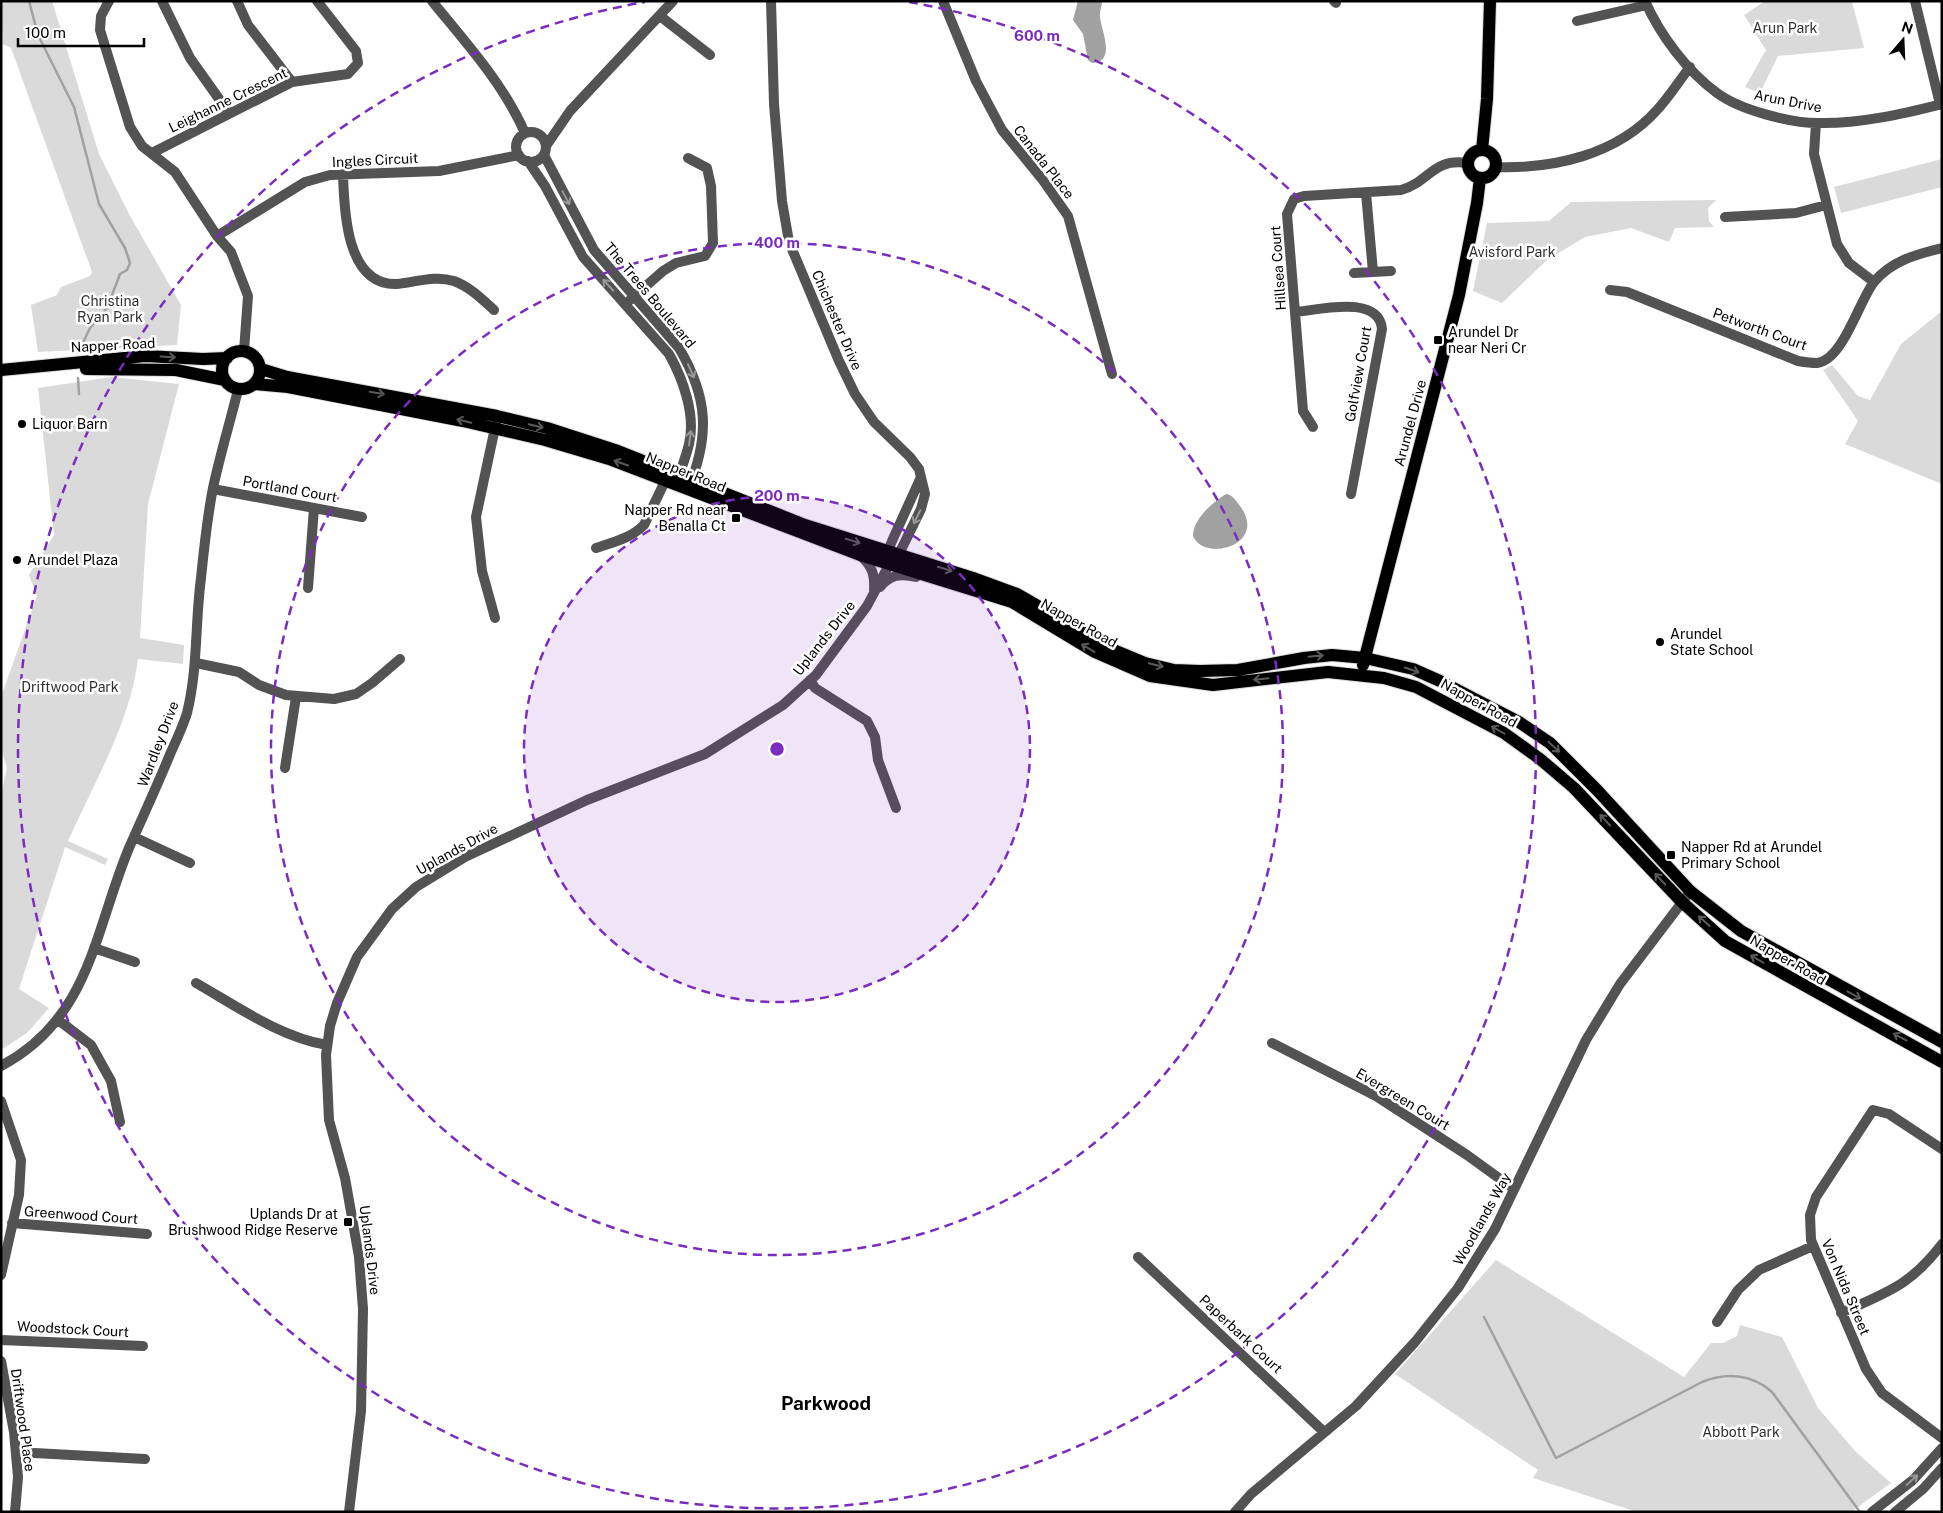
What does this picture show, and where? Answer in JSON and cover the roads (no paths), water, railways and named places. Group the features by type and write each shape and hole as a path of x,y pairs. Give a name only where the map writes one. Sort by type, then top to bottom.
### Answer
{"main road":[{"path":"1482,150 1487,100 1490,1"},
{"path":"1482,150 1494,157 1496,167 1490,176 1480,178 1471,173 1467,164 1472,154 1482,150"},
{"name":"Arundel Drive","path":"1362,675 1459,295 1478,203 1480,178"},
{"path":"244,351 258,360 261,369 255,384 250,388 238,390 225,380 222,368 227,358 232,353 244,351"},
{"name":"Napper Road","path":"1,370 145,356 203,359 227,358"},
{"name":"Napper Road","path":"1,377 85,369 149,368 197,373 225,380"},
{"name":"Napper Road","path":"261,369 288,377 496,423 672,477 860,555 892,556 966,587 1012,602 1095,652 1150,676 1212,684 1328,672 1390,679 1418,688 1471,715 1528,749 1574,788 1682,902 1725,941 1942,1062"},
{"name":"Napper Road","path":"255,384 297,389 496,423"},
{"name":"Napper Road","path":"690,485 892,556 1017,594 1116,651 1159,666 1200,671 1238,670 1321,656 1365,658 1413,669 1440,681 1519,722 1550,743 1597,790 1690,891 1751,938 1942,1042"}],"street":[{"path":"109,1 102,16 100,30 130,127 142,146 176,172 217,236 231,252 248,296 244,351"},
{"path":"162,1 190,58 229,113"},
{"path":"237,1 248,25 292,82"},
{"name":"Leighanne Crescent","path":"152,152 292,82 348,74 358,63 356,51 317,1"},
{"path":"432,1 496,80 515,110 525,133"},
{"path":"545,150 540,135 535,133 525,133 517,141 519,155 528,161 539,159 545,150 570,111 673,1"},
{"name":"Chichester Drive","path":"771,1 774,104 782,201 790,242 839,362 855,394 874,422 910,457 921,476 892,556"},
{"name":"Canada Place","path":"943,1 976,82 1002,130 1042,178 1068,216 1112,374"},
{"path":"1914,1 1941,104"},
{"path":"1577,21 1646,3"},
{"name":"Arun Drive","path":"1646,3 1668,41 1690,67 1718,94 1750,109 1816,123 1852,122 1941,104"},
{"path":"660,16 710,56"},
{"path":"1496,167 1544,167 1573,160 1622,138 1656,111 1690,67"},
{"path":"1816,123 1814,154 1837,244 1849,263 1874,282"},
{"name":"The Trees Boulevard","path":"545,150 594,250 679,348 688,364 700,396 704,429 690,485"},
{"name":"Ingles Circuit","path":"217,236 304,182 343,174 439,170 519,155"},
{"path":"625,304 662,271 676,263 705,256 713,243 711,186 707,168 688,158"},
{"name":"The Trees Boulevard","path":"528,161 545,186 583,257 669,354 678,369 687,398 691,428 690,442 644,524 633,535 596,548"},
{"name":"Hillsea Court","path":"1313,427 1303,411 1287,214 1294,198 1366,193 1414,186 1443,164 1453,161 1467,164"},
{"path":"343,174 344,212 358,262 369,277 381,282 396,284 432,278 452,281 469,288 494,310"},
{"path":"1366,193 1373,272"},
{"path":"1724,217 1796,213 1826,205"},
{"name":"Petworth Court","path":"1610,290 1627,292 1798,361 1819,363 1833,354 1874,282 1893,265 1916,254 1942,248"},
{"path":"1354,273 1391,271"},
{"name":"Golfview Court","path":"1295,312 1355,307 1373,311 1381,320 1382,329 1351,494"},
{"name":"Wardley Drive","path":"1,1066 24,1054 49,1031 71,1001 84,976 108,904 134,837 187,714 196,663 198,598 213,489 238,390"},
{"path":"496,423 476,517 482,571 496,618"},
{"name":"Portland Court","path":"213,489 362,516"},
{"path":"308,588 314,508"},
{"path":"860,555 872,570 875,578 874,594"},
{"name":"Uplands Drive","path":"350,1512 361,1411 363,1309 359,1257 345,1178 329,1120 326,1088 330,1026 337,1003 357,957 392,909 416,887 465,857 587,800 705,754 783,705 810,680 874,594 892,556"},
{"path":"874,594 886,580 903,574 953,586 966,587"},
{"path":"196,663 239,672 259,685 286,695 334,699 356,694 400,659"},
{"path":"810,680 815,688 867,721 875,737 878,760 896,808"},
{"path":"285,768 296,696"},
{"path":"134,837 190,863"},
{"name":"Woodlands Way","path":"1235,1512 1251,1494 1356,1406 1415,1342 1458,1288 1495,1229 1586,1040 1620,984 1690,891"},
{"path":"94,948 136,962"},
{"path":"196,983 273,1027 313,1043 328,1045"},
{"path":"58,1019 91,1045 111,1081 120,1122"},
{"name":"Evergreen Court","path":"1272,1043 1376,1096 1467,1155 1514,1189"},
{"path":"1,1101 21,1160 19,1195 1,1275"},
{"name":"Von Nida Street","path":"1942,1149 1889,1114 1873,1110 1816,1197 1810,1215 1813,1246 1866,1370 1882,1393 1942,1438"},
{"name":"Greenwood Court","path":"12,1223 147,1234"},
{"path":"1841,1313 1899,1286 1911,1278 1942,1244"},
{"path":"1717,1322 1738,1290 1759,1270 1813,1246"},
{"name":"Paperbark Court","path":"1138,1257 1324,1432"},
{"name":"Woodstock Court","path":"1,1340 143,1346"},
{"name":"Driftwood Place","path":"1,1361 16,1452 18,1477 14,1512"},
{"path":"1875,1510 1913,1480 1942,1448"},
{"path":"16,1452 145,1459"},
{"path":"1895,1512 1923,1489 1942,1468"}],"waterway":[{"path":"29,1 38,35 74,107 99,204 125,248 130,263 127,270 120,274 107,308 90,328 78,353"},
{"path":"78,378 79,394"},
{"path":"1484,1317 1556,1458 1702,1382 1721,1377 1739,1376 1756,1381 1772,1392 1860,1512"}],"place":[{"name":"Arundel Dr near Neri Cr","path":"1438,340"},
{"name":"Liquor Barn","path":"22,424"},
{"name":"Napper Rd near Benalla Ct","path":"736,518"},
{"name":"Arundel Plaza","path":"17,560"},
{"name":"Arundel State School","path":"1660,642"},
{"name":"Napper Rd at Arundel Primary School","path":"1671,855"},
{"name":"Uplands Dr at Brushwood Ridge Reserve","path":"348,1222"}],"district":[{"name":"Parkwood","path":"826,1403"}],"park label":[{"name":"Arun Park","path":"1785,28"},
{"name":"Avisford Park","path":"1512,252"},
{"name":"Christina Ryan Park","path":"110,310"},
{"name":"Driftwood Park","path":"70,687"},
{"name":"Abbott Park","path":"1741,1432"}]}
